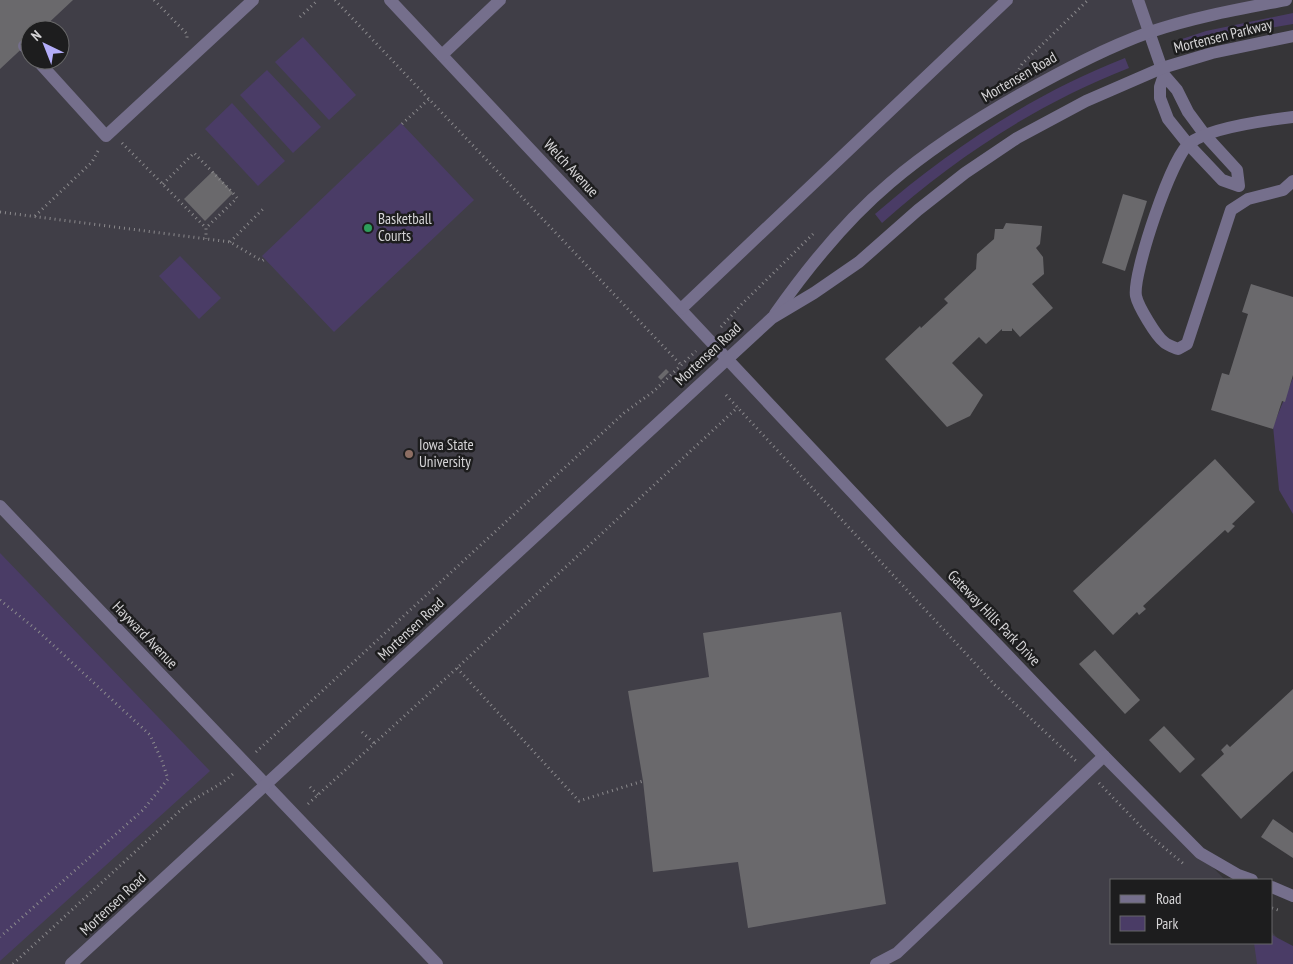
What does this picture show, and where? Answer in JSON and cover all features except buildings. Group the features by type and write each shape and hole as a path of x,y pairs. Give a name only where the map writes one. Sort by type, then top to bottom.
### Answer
{"street":[{"path":"46,70 106,136 253,0"},
{"name":"Welch Avenue","path":"390,0 728,358"},
{"path":"442,55 500,0"},
{"path":"681,309 1007,0"},
{"path":"1138,0 1163,72 1177,90 1188,112 1204,134 1237,170 1239,186 1248,199"},
{"name":"Mortensen Parkway","path":"1149,32 1206,16 1286,0"},
{"name":"Mortensen Road","path":"772,318 799,280 833,239 889,184 939,146 995,109 1068,67 1149,32"},
{"name":"Mortensen Parkway","path":"1163,72 1212,53 1293,36"},
{"path":"1163,72 1160,98 1168,119 1188,144 1222,180 1239,186"},
{"name":"Mortensen Road","path":"71,964 772,318 814,293 859,262 965,172 1017,138 1086,101 1163,72"},
{"path":"1293,117 1274,119 1204,134 1188,144 1165,184 1137,276 1136,296 1144,314 1163,342 1178,349 1187,344 1231,210 1248,199 1283,190 1293,181"},
{"name":"Gateway Hills Park Drive","path":"728,358 898,541 1104,756 1200,853 1238,875 1249,879"},
{"name":"Hayward Avenue","path":"0,506 437,964"},
{"path":"876,964 897,953 1104,756"},
{"path":"1273,887 1293,896"}],"path":[{"path":"154,0 187,34 187,61"},
{"path":"300,17 318,0"},
{"path":"335,0 682,366"},
{"path":"1014,79 1022,64 1088,0"},
{"path":"402,124 429,99"},
{"path":"35,217 92,162 106,136 125,144 206,228 206,239"},
{"path":"163,184 194,153 212,171 237,198 206,228"},
{"path":"230,242 265,207"},
{"path":"0,212 230,242 262,261 265,258"},
{"path":"257,752 624,413 654,391 692,358 697,350"},
{"path":"726,395 995,685 1066,752"},
{"path":"308,804 458,668 738,408"},
{"path":"0,600 38,631 150,735 168,779 143,810 0,937"},
{"path":"458,668 579,801 642,781"},
{"path":"362,732 375,744"},
{"path":"13,964 185,806 196,797 229,778"},
{"path":"1100,784 1149,835 1190,868"},
{"path":"310,787 318,795"}],"shaded area":[{"name":"Iowa State University","path":"0,0 1286,0 1206,16 1068,67 889,184 728,359 1224,879 1110,879 1110,944 1273,944 1273,933 1293,955 1293,964 0,964"}],"green space":[{"path":"1293,13 1293,24 1209,41 1182,49 1179,40 1206,31"},
{"path":"303,37 356,95 329,120 275,62"},
{"path":"1125,58 1129,68 1062,98 999,134 939,176 882,223 875,214 933,167 994,125 1058,88"},
{"path":"267,70 321,127 293,153 240,95"},
{"path":"232,103 285,161 258,186 205,129"},
{"name":"Basketball Courts","path":"401,123 474,200 334,332 262,256"},
{"path":"180,256 221,298 199,319 159,276"},
{"path":"1293,378 1293,514 1279,490 1273,426"},
{"path":"0,553 210,771 0,961"},
{"path":"1273,936 1293,946 1293,964 1257,964 1254,944 1273,944"}],"place":[{"name":"Basketball Courts","path":"368,228"},
{"name":"Iowa State University","path":"409,454"}]}
